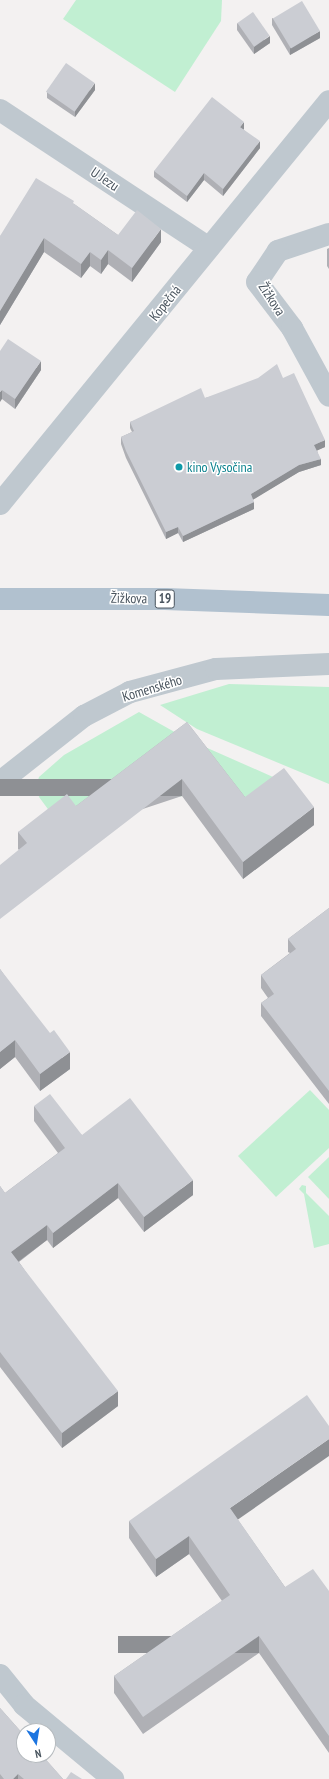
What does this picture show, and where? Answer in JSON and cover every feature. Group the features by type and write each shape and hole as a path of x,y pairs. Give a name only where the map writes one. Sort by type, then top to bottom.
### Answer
{"main road":[{"name":"Žižkova","path":"0,599 165,599 329,605"}],"street":[{"name":"Kopečná","path":"0,504 329,101"},
{"name":"U Jezu","path":"0,110 209,248"},
{"name":"Žižkova","path":"329,234 278,251 257,282 292,328 329,396"},
{"name":"Komenského","path":"0,782 84,716 130,692 216,669 329,664"},
{"path":"0,1675 24,1705 113,1779"}],"green space":[{"path":"76,0 222,0 221,21 175,92 63,19"},
{"path":"229,684 329,687 329,784 197,729 160,705"},
{"path":"139,712 187,739 282,781 242,817 225,788 56,820 39,797 37,783 39,777 64,755"},
{"path":"310,1090 329,1110 329,1148 276,1197 238,1156"},
{"path":"329,1157 329,1199 308,1177"},
{"path":"302,1185 306,1186 306,1193 329,1216 329,1244 314,1248 304,1194 299,1189"}],"building":[{"path":"302,1 320,31 291,49 273,19"},
{"path":"253,12 270,36 254,47 237,23"},
{"path":"66,63 95,83 75,112 46,92"},
{"path":"212,97 244,122 240,127 260,141 223,189 204,173 187,196 154,171"},
{"path":"36,178 74,201 73,203 118,235 137,210 161,229 132,268 108,250 101,260 90,252 81,264 44,238 0,311 0,236"},
{"path":"8,339 41,361 15,399 2,390 0,392 0,351"},
{"path":"277,364 283,378 294,373 325,440 314,445 321,459 299,465 251,494 254,502 183,536 178,527 166,532 126,451 121,437 134,431 130,422 201,388 205,398 258,378"},
{"path":"187,722 245,797 284,768 314,807 243,862 182,779 0,919 0,865 27,843 18,832 67,794 76,806"},
{"path":"329,908 329,1091 261,1003 274,994 261,975 296,949 288,939"},
{"path":"0,969 50,1033 54,1030 70,1052 40,1074 15,1040 0,1052"},
{"path":"50,1094 82,1135 130,1098 193,1180 144,1217 118,1183 53,1233 47,1225 11,1252 118,1391 62,1433 0,1352 0,1186 5,1193 65,1148 34,1106"},
{"path":"307,1395 329,1426 329,1439 230,1508 285,1587 313,1569 329,1591 329,1736 259,1636 143,1717 114,1676 230,1595 189,1536 156,1559 129,1521"},
{"path":"0,1708 16,1726 16,1763 49,1763 63,1779 24,1779 18,1774 13,1779 4,1779 0,1774"},
{"path":"71,1772 82,1779 66,1779"}],"place":[{"name":"kino Vysočina","path":"179,467"}]}
